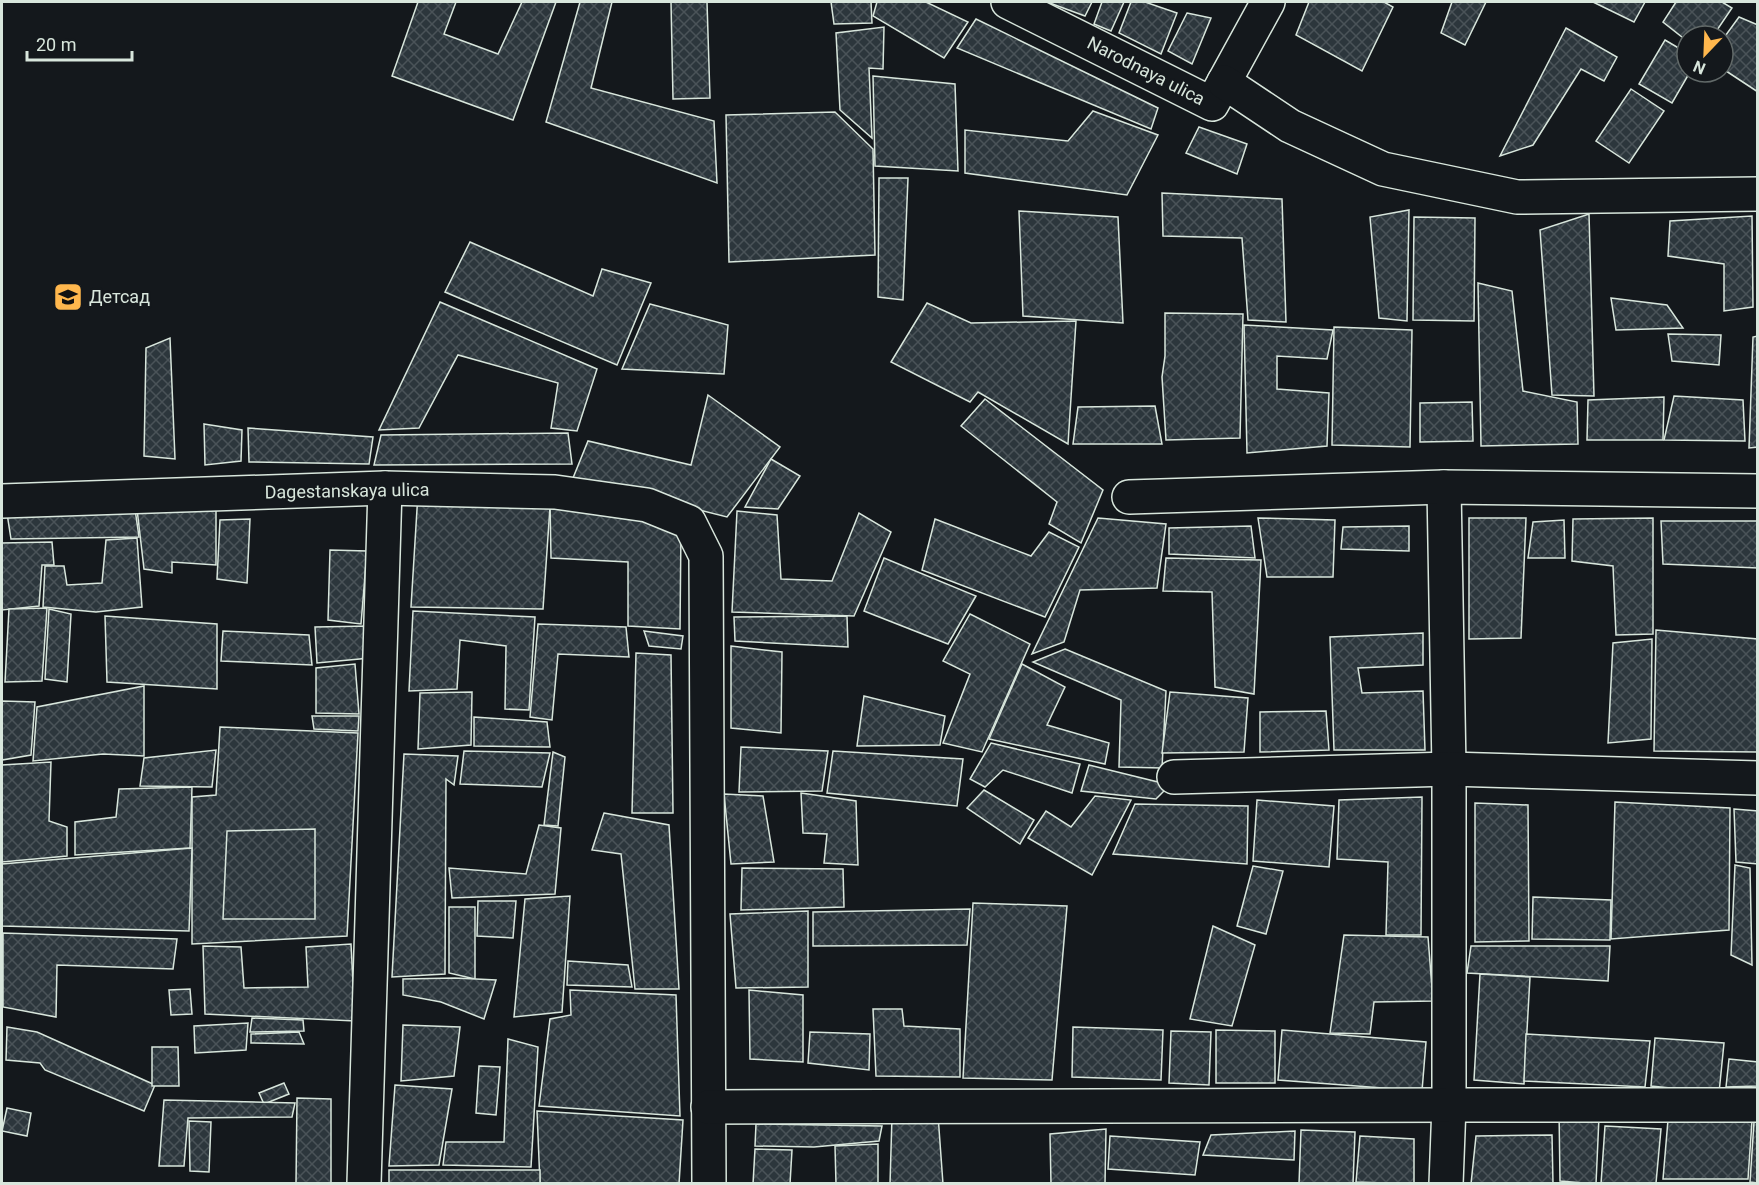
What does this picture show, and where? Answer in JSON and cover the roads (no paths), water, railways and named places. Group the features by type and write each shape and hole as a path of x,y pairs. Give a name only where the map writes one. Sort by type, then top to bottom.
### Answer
{"street":[{"name":"Narodnaya ulica","path":"1008,2 1212,104 1268,2"},
{"path":"1224,82 1290,126 1383,169 1517,197 1758,194"},
{"path":"1444,487 1449,769 1449,1105 1446,1184"},
{"path":"1129,497 1444,487 1758,491"},
{"path":"364,1184 385,488"},
{"name":"Dagestanskaya ulica","path":"2,501 385,488 555,492 647,505 689,522 706,556 708,1107"},
{"path":"1174,777 1449,769 1758,778"},
{"path":"709,1184 708,1107 1758,1105"}],"place":[{"name":"Детсад","path":"68,297"}]}
